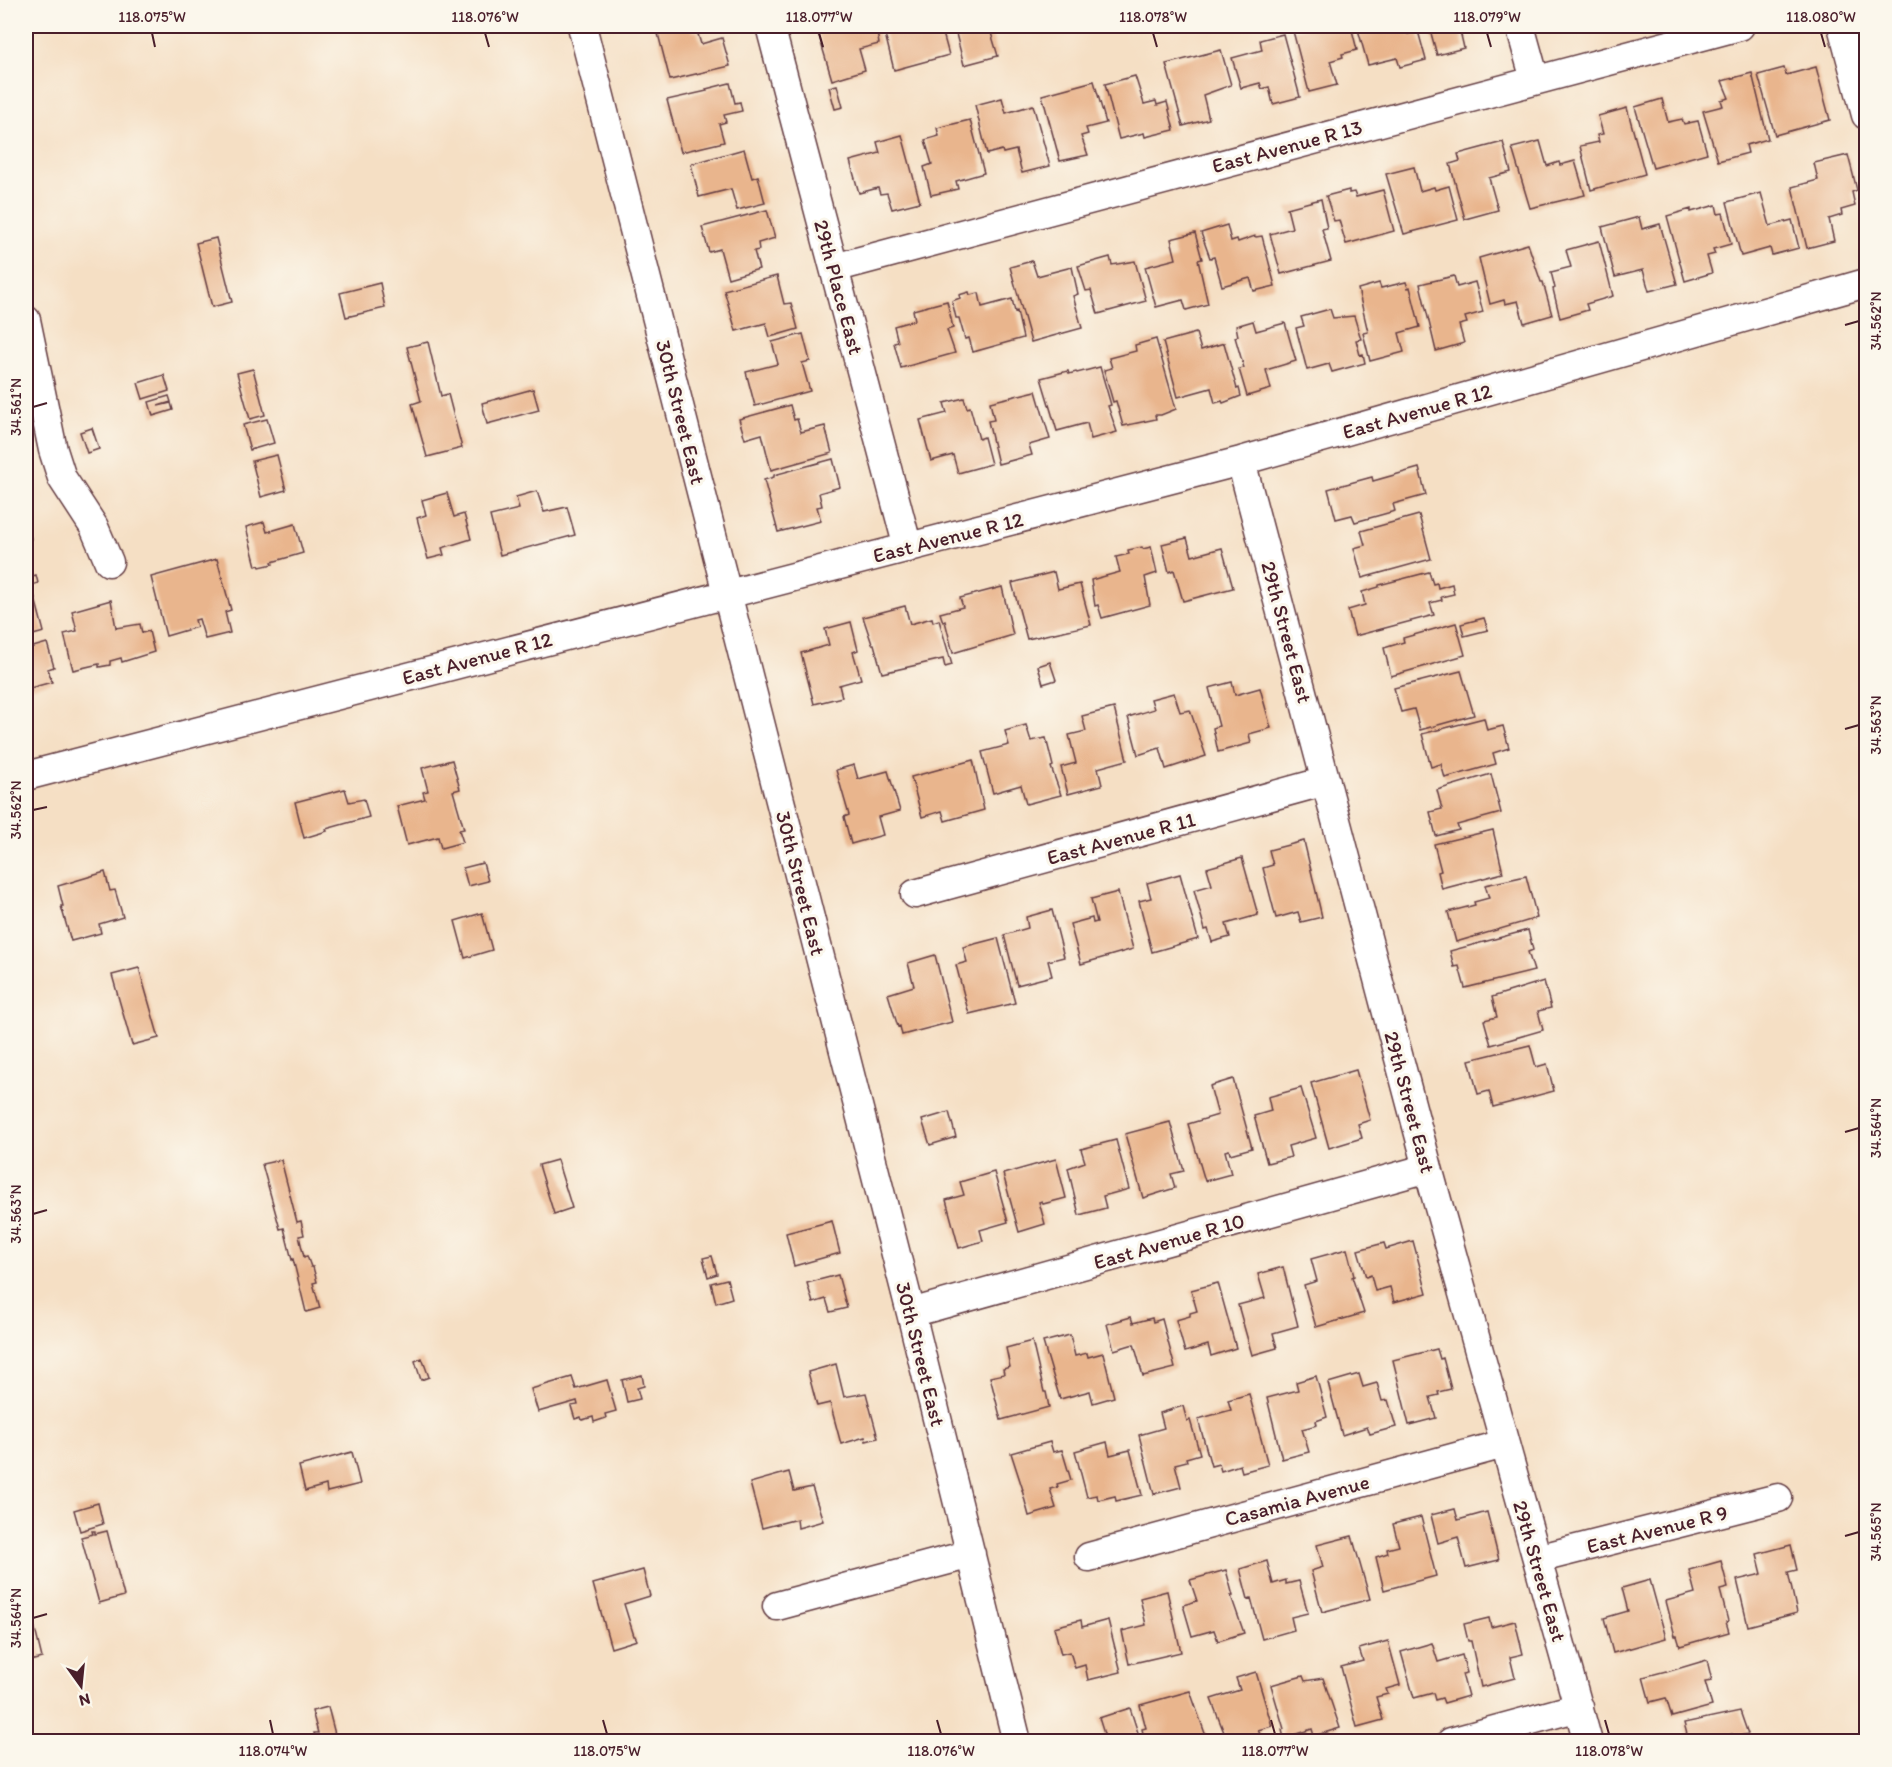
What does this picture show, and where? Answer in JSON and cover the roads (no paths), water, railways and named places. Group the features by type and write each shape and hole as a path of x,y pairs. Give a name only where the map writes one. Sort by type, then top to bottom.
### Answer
{"street":[{"name":"30th Street East","path":"582,26 911,1313 1017,1742"},
{"name":"29th Place East","path":"770,26 908,548"},
{"path":"1520,26 1535,80"},
{"name":"East Avenue R 13","path":"834,268 1740,26"},
{"path":"1842,26 1866,115"},
{"name":"East Avenue R 12","path":"26,776 1241,461 1866,283"},
{"path":"26,320 53,450 62,478 94,527 109,562"},
{"name":"29th Street East","path":"1241,461 1428,1168 1588,1742"},
{"name":"East Avenue R 11","path":"915,894 1326,781"},
{"name":"East Avenue R 10","path":"911,1313 1428,1168"},
{"name":"Casamia Avenue","path":"1089,1557 1504,1444"},
{"name":"East Avenue R 9","path":"1537,1559 1778,1498"},
{"path":"777,1606 971,1554"},
{"path":"1451,1742 1579,1707"}]}
